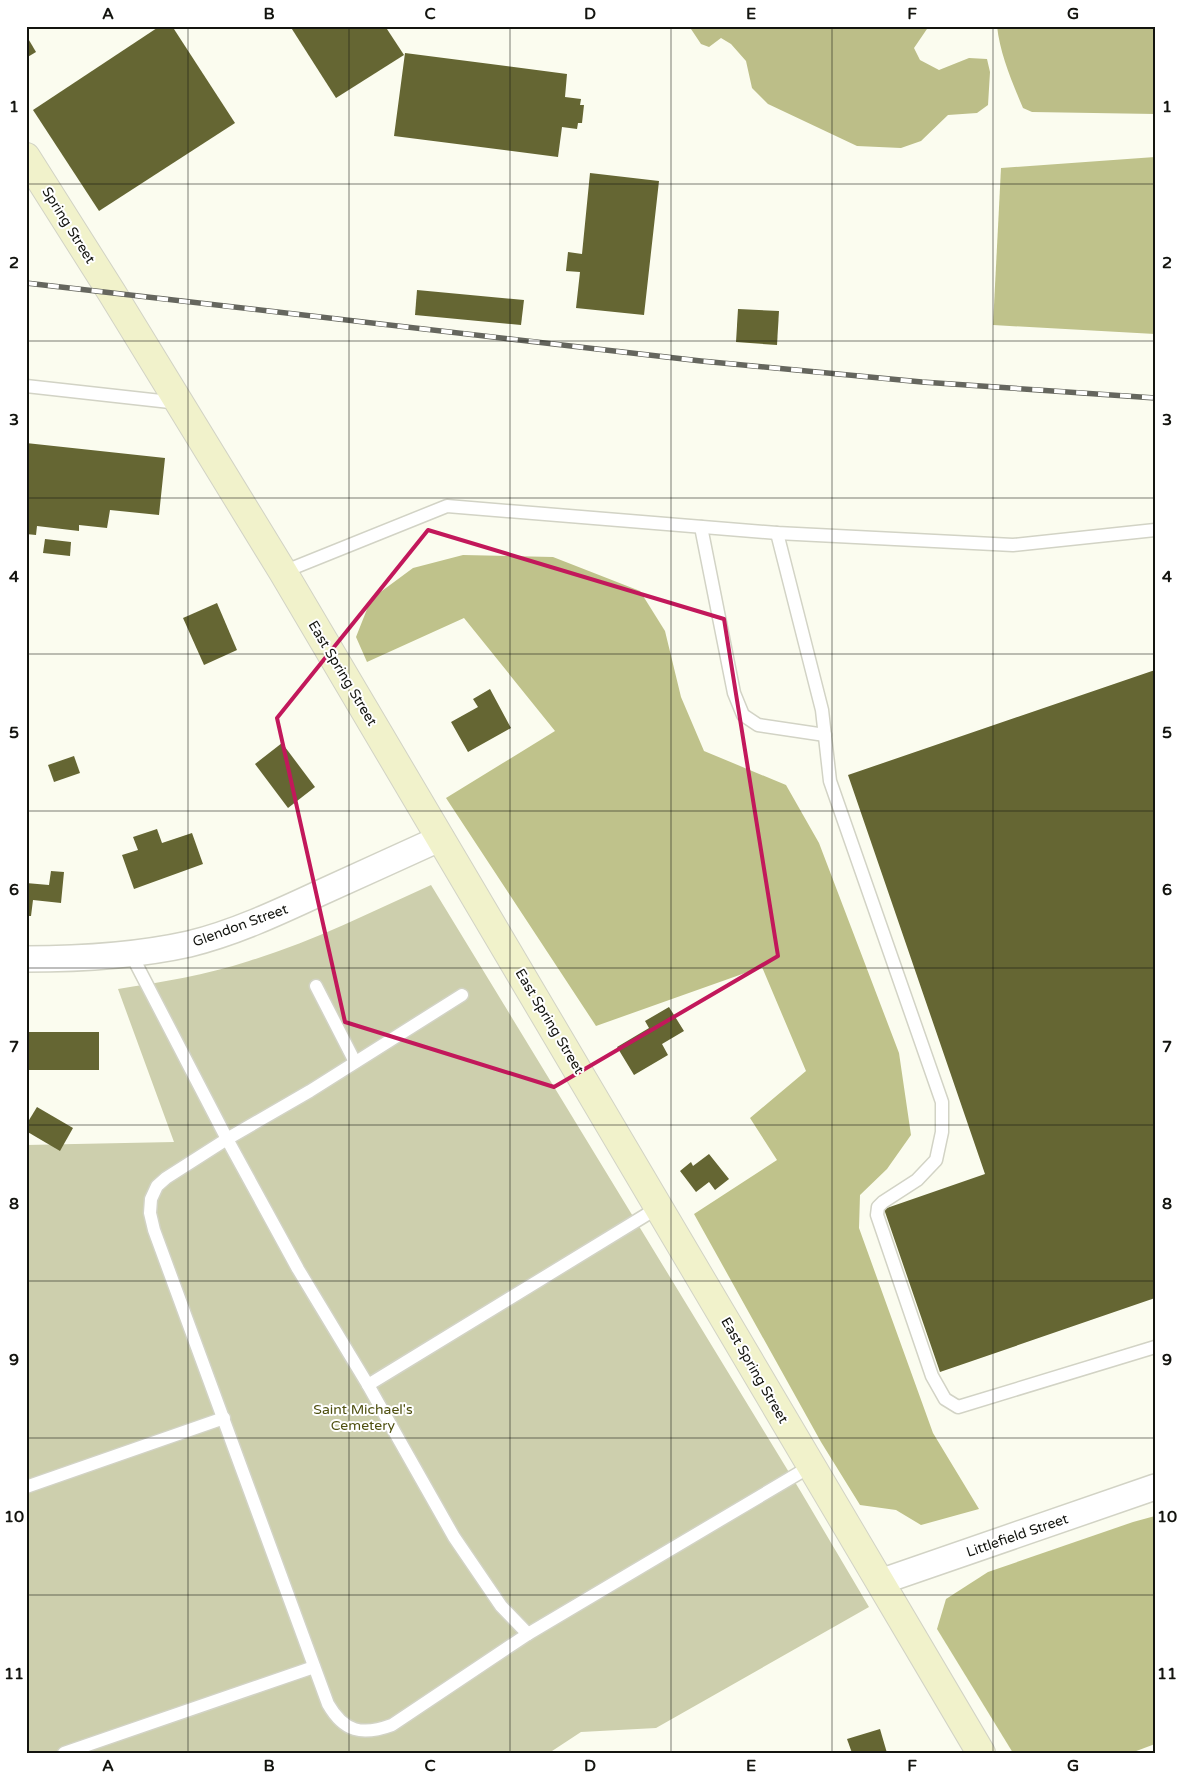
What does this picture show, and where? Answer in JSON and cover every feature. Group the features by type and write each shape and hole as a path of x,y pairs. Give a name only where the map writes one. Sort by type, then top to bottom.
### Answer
{"main road":[{"name":"Spring Street","path":"26,157 112,293"},
{"name":"East Spring Street","path":"112,293 441,838 981,1753"}],"street":[{"name":"Glendon Street","path":"26,958 87,958 131,954 189,944 246,926 280,912 441,838"},
{"name":"Littlefield Street","path":"880,1582 1155,1487"}],"lane":[{"path":"26,386 179,403"},
{"path":"282,572 447,506 776,533 1014,545 1155,530"},
{"path":"701,527 734,693 743,714 758,725 825,735"},
{"path":"776,533 822,710 830,781 942,1102 942,1132 936,1160 917,1180 883,1202 878,1207 877,1215 932,1376 945,1399 958,1407 1155,1347"},
{"path":"131,954 227,1139 298,1269 368,1385 454,1537 501,1606 528,1634"},
{"path":"316,986 355,1062"},
{"path":"462,995 166,1178 157,1186 151,1200 150,1214 157,1238 314,1667 328,1704 336,1717 354,1729 364,1731 376,1730 392,1725 528,1634 811,1466"},
{"path":"368,1385 659,1207"},
{"path":"26,1487 224,1418"},
{"path":"64,1753 314,1667"}],"highlighted area":[{"path":"428,530 724,619 778,956 554,1087 345,1022 277,718"}],"green space":[{"name":"Saint Michael's Cemetery","path":"431,885 801,1492 869,1607 656,1728 581,1732 549,1753 26,1753 26,1145 174,1142 118,989 167,981 233,966 296,945"}],"shaded area":[{"path":"689,26 929,26 914,48 920,60 939,70 969,58 987,59 990,72 988,105 977,113 948,115 921,141 901,148 857,146 768,104 752,88 746,61 731,44 721,38 709,47 701,44"},
{"path":"997,26 1155,26 1155,114 1032,112 1023,108 1004,57"},
{"path":"1155,157 1155,334 993,325 1001,168"},
{"path":"463,555 553,557 640,591 665,631 681,697 704,751 786,785 819,843 899,1053 911,1135 887,1169 860,1195 859,1228 933,1433 979,1509 921,1525 896,1510 860,1505 821,1442 694,1214 777,1160 750,1118 806,1071 762,967 596,1026 446,798 555,731 464,618 367,662 356,637 371,599 413,568"},
{"path":"1155,1516 1155,1744 1131,1753 1013,1753 937,1629 946,1599 988,1572"}],"building":[{"path":"160,26 172,26 235,123 99,211 33,110"},
{"path":"290,26 385,26 404,55 336,98"},
{"path":"26,35 36,52 26,58"},
{"path":"405,53 567,74 565,97 581,99 580,105 584,105 582,123 578,123 577,129 562,127 558,157 394,136"},
{"path":"590,173 659,181 644,315 576,308 580,272 566,271 568,252 582,254"},
{"path":"417,290 524,300 521,325 415,315"},
{"path":"738,309 779,311 777,345 736,342"},
{"path":"26,443 165,458 159,515 110,510 107,528 79,525 79,531 37,526 36,535 26,534"},
{"path":"45,539 71,542 70,556 43,553"},
{"path":"217,603 237,650 204,665 183,618"},
{"path":"1155,670 1155,1298 940,1372 884,1209 985,1174 848,775"},
{"path":"490,689 511,728 468,752 451,722 478,707 473,699"},
{"path":"282,743 315,787 288,808 255,764"},
{"path":"74,756 80,773 54,782 48,765"},
{"path":"157,829 162,843 192,833 203,864 134,889 122,855 138,850 133,837"},
{"path":"51,871 64,872 61,903 33,900 31,916 26,916 26,883 49,885"},
{"path":"669,1007 684,1031 662,1044 668,1055 634,1075 617,1047 649,1028 645,1021"},
{"path":"26,1032 99,1032 99,1070 26,1070"},
{"path":"37,1107 73,1128 60,1151 26,1131 26,1125"},
{"path":"709,1154 729,1179 715,1190 709,1182 696,1192 680,1171 691,1162 693,1166"},
{"path":"880,1729 887,1753 852,1753 847,1739"}],"railway":[{"path":"26,283 701,361 922,382 1155,398"}]}
